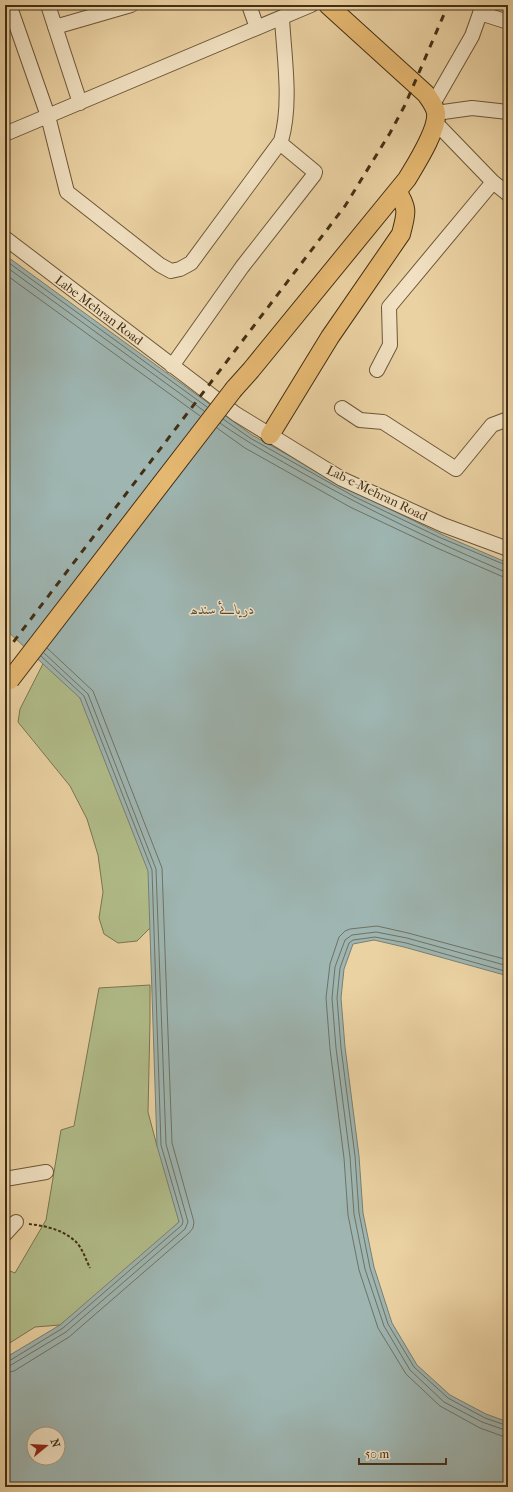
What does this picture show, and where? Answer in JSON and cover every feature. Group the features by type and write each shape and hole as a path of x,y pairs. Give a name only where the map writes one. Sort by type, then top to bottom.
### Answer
{"main road":[{"path":"7,683 234,389 407,179 420,157 435,113 426,94 328,5"},
{"path":"270,435 330,337 401,234 406,215 404,202 397,191"}],"street":[{"path":"5,5 11,10 48,116 66,192 160,265 171,271 180,269 191,263 280,143 286,126 287,108 282,18"},
{"path":"48,5 80,103"},
{"path":"249,5 257,28"},
{"path":"55,27 88,11 124,6"},
{"path":"5,134 282,18 304,6"},
{"path":"435,113 472,36 482,9 508,22"},
{"path":"435,113 472,108 508,112"},
{"path":"435,113 493,182 508,194"},
{"path":"172,366 242,267 314,175 315,172 280,143"},
{"path":"376,370 390,345 389,307 493,182"},
{"name":"Labe Mehran Road","path":"5,238 193,382"},
{"name":"Lab-e-Mehran Road","path":"193,382 236,414 342,479 443,525 508,549"},
{"path":"342,408 360,420 383,422 456,469 492,425 508,419"},
{"path":"5,1179 46,1172"},
{"path":"5,1234 16,1222"}],"path":[{"path":"16,1222 58,1230 76,1241 90,1268"}],"green space":[{"path":"51,648 137,796 158,920 137,941 118,943 104,934 99,918 103,892 98,855 87,819 70,786 18,722 20,709"},
{"path":"150,985 148,1112 157,1146 173,1177 179,1222 133,1267 60,1325 35,1327 5,1346 5,1269 15,1273 46,1220 61,1130 74,1126 99,988"}],"water":[{"name":"دریائے سندھ","path":"5,255 252,435 357,493 443,535 508,563 508,976 374,940 353,944 344,969 341,998 345,1047 359,1156 363,1213 374,1267 392,1323 417,1365 450,1395 486,1414 508,1422 508,1487 5,1487 5,1358 60,1325 179,1222 157,1146 148,871 80,698 5,629"}],"railway":[{"path":"5,653 345,206 390,133 405,105 448,5"}]}
